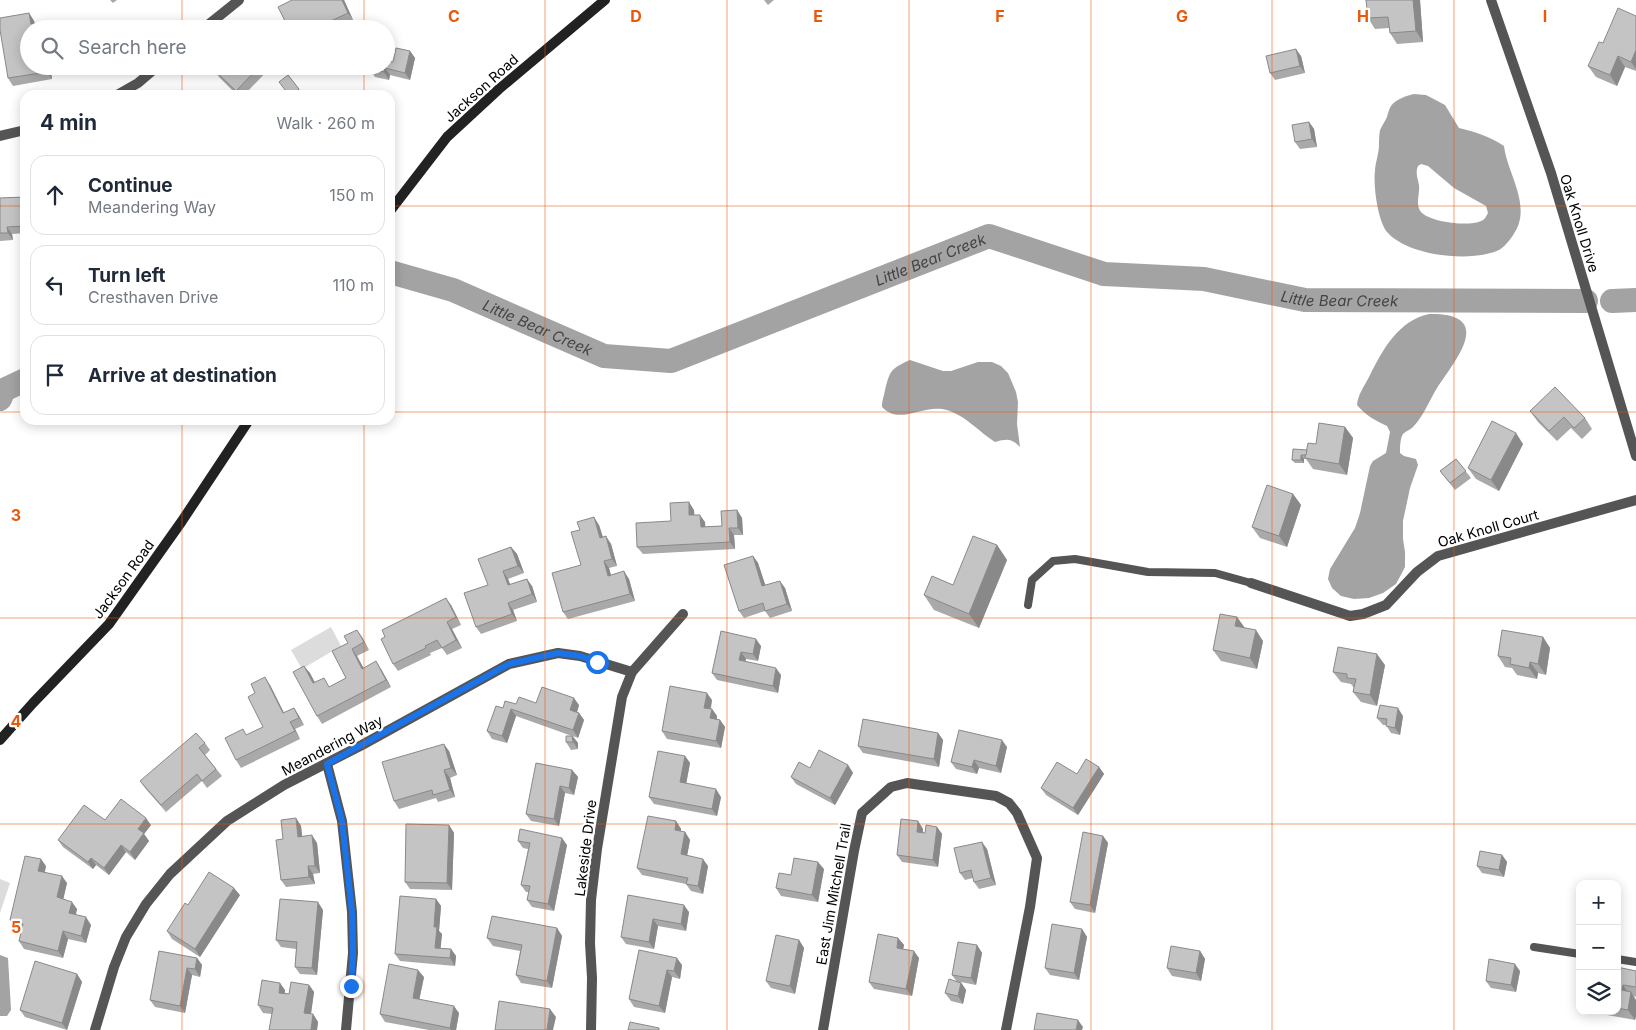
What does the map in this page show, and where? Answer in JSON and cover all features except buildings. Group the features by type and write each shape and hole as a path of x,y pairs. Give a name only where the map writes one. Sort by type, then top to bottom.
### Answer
{"main road":[{"name":"Jackson Road","path":"395,205 447,137 500,89 605,0"},
{"name":"Jackson Road","path":"0,740 109,624 182,521 246,425"}],"street":[{"path":"214,20 239,0"},
{"name":"Oak Knoll Drive","path":"1491,0 1551,173 1636,456"},
{"path":"126,90 147,75"},
{"path":"0,136 20,131"},
{"name":"Oak Knoll Court","path":"1251,583 1350,616 1363,614 1386,605 1417,572 1438,556 1636,500"},
{"name":"Lakeside Drive","path":"591,1030 591,900 597,849 622,697 632,672 682,614"},
{"name":"Meandering Way","path":"95,1030 114,966 126,937 146,904 170,874 227,822 284,785 327,764 509,664 558,653 580,656 632,672"},
{"path":"327,764 342,821 352,912 353,953 346,1030"},
{"name":"East Jim Mitchell Trail","path":"823,1030 862,813 891,787 907,783 996,796 1009,803 1020,818 1037,858 1030,907 1006,1030"}],"lane":[{"path":"1028,605 1032,580 1053,562 1075,559 1148,572 1214,573 1251,583"},
{"path":"1534,948 1576,953"},
{"path":"1621,960 1636,962"}],"shaded area":[{"path":"1414,94 1426,95 1445,105 1459,128 1482,135 1504,146 1519,196 1520,216 1518,226 1512,236 1499,250 1473,256 1441,255 1425,252 1398,241 1384,228 1379,213 1375,185 1375,168 1380,130 1393,104 1401,98","holes":["1421,164 1428,166 1454,188 1486,206 1488,213 1484,219 1467,224 1441,221 1426,216 1421,212 1418,206 1419,185 1417,171 1418,166"]},
{"path":"1429,314 1449,316 1461,321 1466,329 1465,340 1460,352 1420,419 1401,438 1400,453 1416,459 1418,465 1410,488 1403,521 1405,567 1396,584 1383,593 1369,598 1354,599 1341,596 1332,588 1328,579 1330,569 1355,528 1370,466 1373,461 1386,453 1390,432 1387,426 1360,409 1357,405 1359,397 1380,356 1393,338 1409,323"},
{"path":"910,360 943,371 951,371 978,362 992,362 1001,366 1008,373 1016,392 1020,447 1009,440 995,442 963,418 949,411 934,409 903,415 889,412 882,407 885,390 892,371"},
{"path":"331,627 341,646 302,669 291,650"},
{"path":"0,879 10,883 0,913"},
{"path":"0,955 8,958 11,1010 7,1016 0,1016"}],"waterway":[{"name":"Little Bear Creek","path":"395,273 453,290 604,356 671,361 989,236 1104,274 1204,279 1305,300 1586,301"},
{"name":"Little Bear Creek","path":"1612,301 1636,300"},
{"name":"Little Bear Creek","path":"0,399 4,390 20,382"}],"route":[{"path":"351,986 353,953 352,912 342,821 327,764 509,664 558,653 580,656 597,662"}]}
